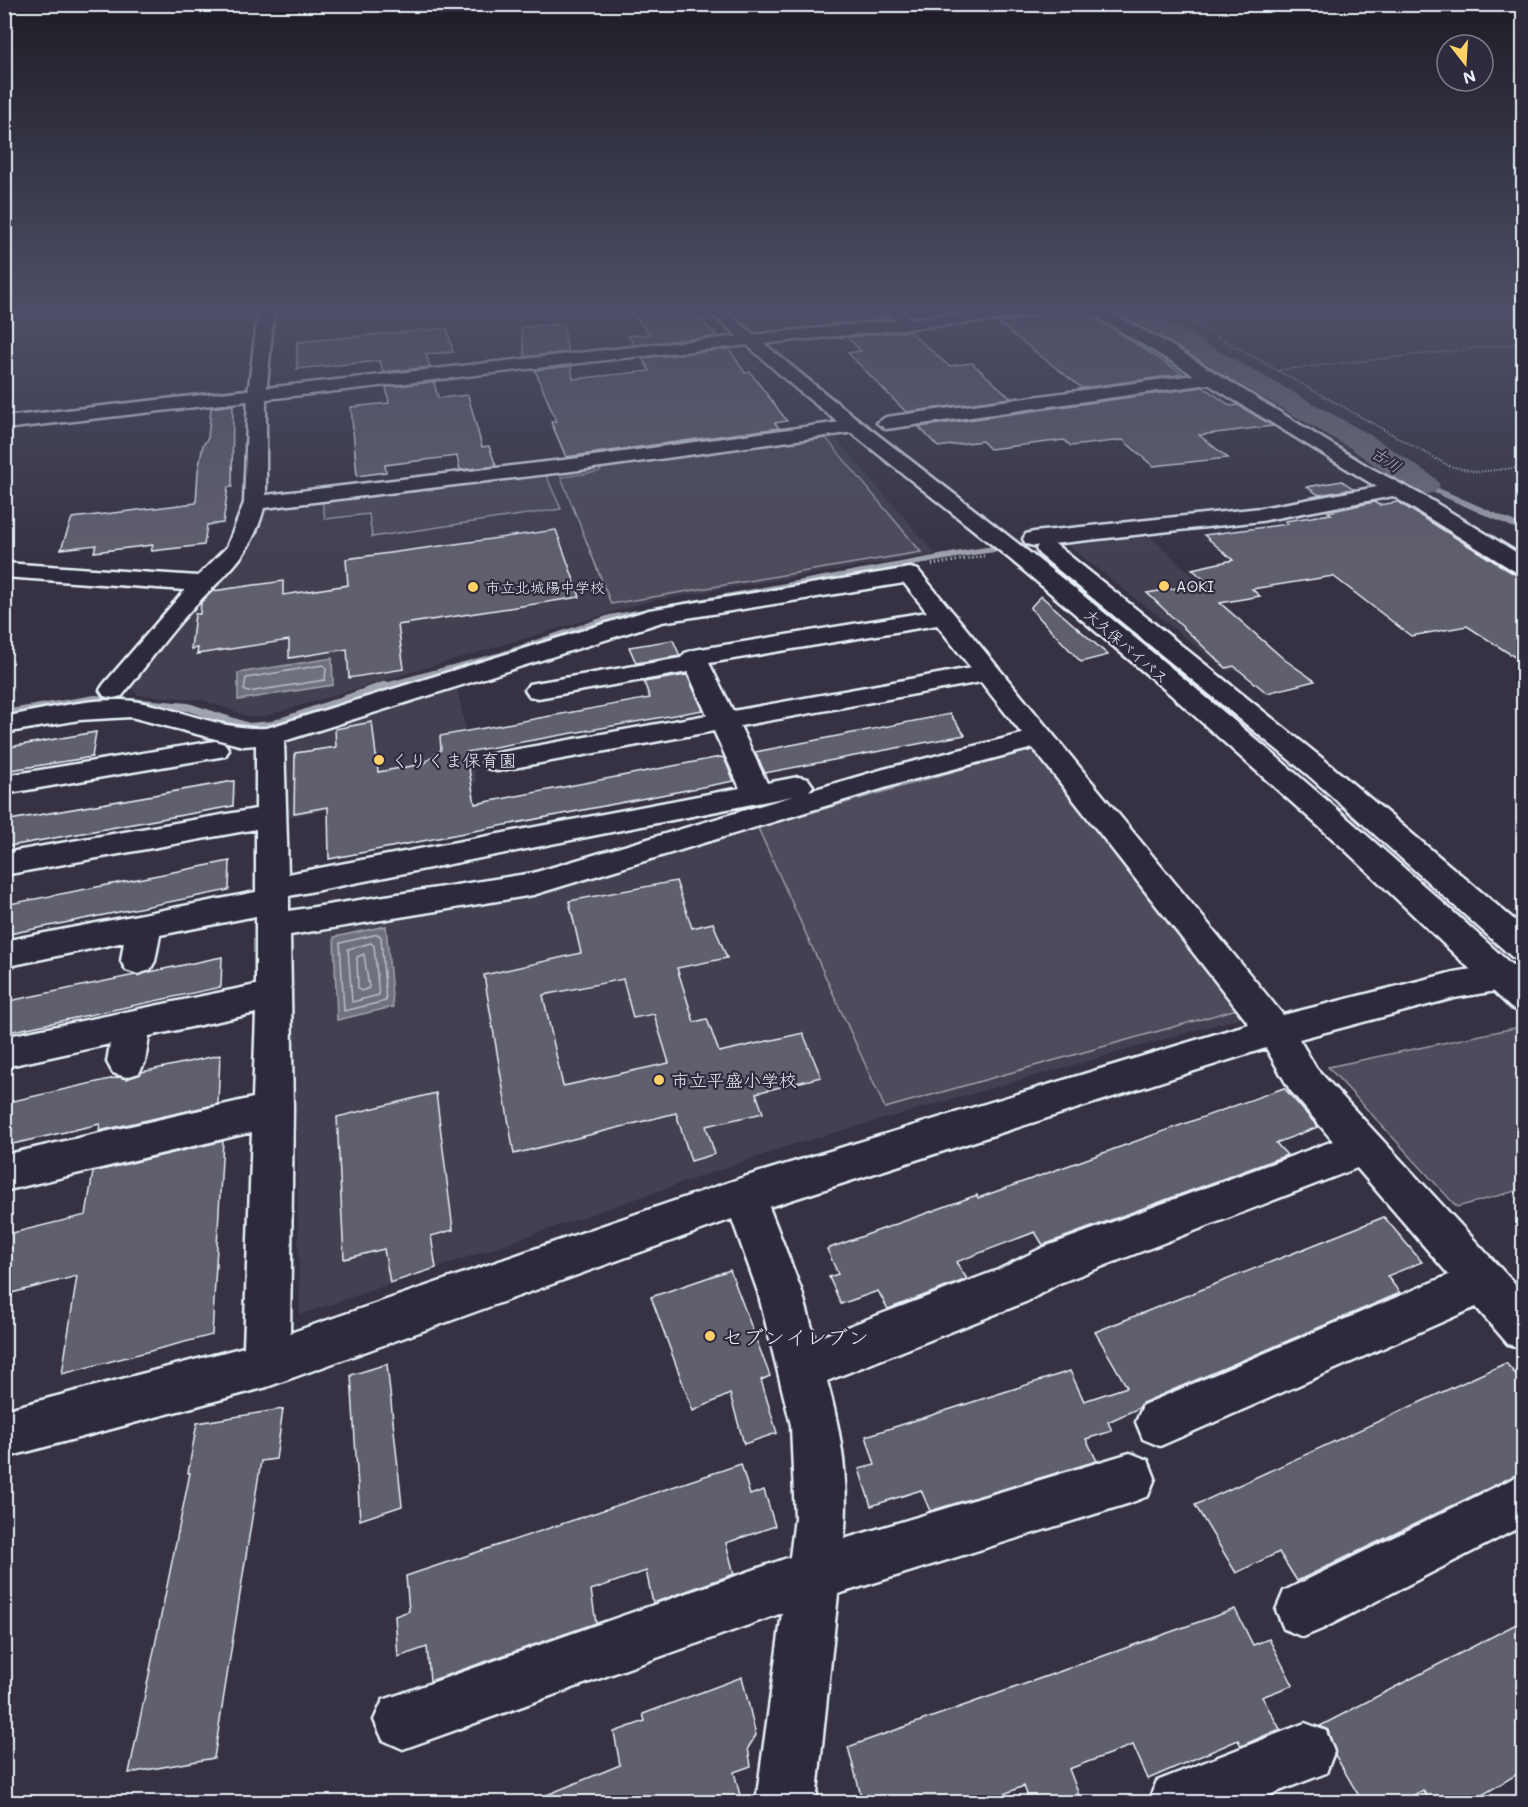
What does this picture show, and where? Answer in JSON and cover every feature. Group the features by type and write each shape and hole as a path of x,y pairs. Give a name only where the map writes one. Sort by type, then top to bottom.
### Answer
{"main road":[{"path":"4,423 254,395"},
{"path":"113,690 175,613 237,550 255,503 257,395"},
{"name":"大久保バイパス","path":"835,395 1259,759 1518,976"},
{"path":"886,423 1086,395"},
{"path":"1239,395 1524,567"},
{"path":"255,503 572,465 861,417"},
{"name":"大久保バイパス","path":"861,417 886,423 914,444"},
{"name":"大久保バイパス","path":"941,466 1318,769 1518,976"},
{"path":"1034,539 1335,505 1395,489"},
{"path":"4,570 206,584"},
{"path":"4,725 79,712 131,709 243,738 270,736 658,615 909,575 1275,1031 1303,1078 1362,1148 1524,1328"},
{"path":"758,794 694,658 943,617"},
{"path":"613,677 600,647 643,634"},
{"path":"547,650 549,688 696,663"},
{"path":"497,762 560,763 655,746 724,721 794,720 881,692 988,673"},
{"path":"881,692 897,716"},
{"path":"267,1364 273,1110 270,736"},
{"path":"272,905 533,884 894,775 1040,738"},
{"path":"4,785 215,750"},
{"path":"4,954 272,905 758,794 869,773 894,775"},
{"path":"4,864 271,816"},
{"path":"138,961 144,928"},
{"path":"4,1434 267,1364 744,1196 1275,1031 1454,985 1518,976"},
{"path":"4,1052 273,994"},
{"path":"126,1062 132,1025"},
{"path":"4,1173 273,1110"},
{"path":"800,1368 1012,1286 1042,1269 1362,1148"},
{"path":"744,1196 780,1292 815,1425 821,1518 786,1803"},
{"path":"1160,1422 1484,1282"},
{"path":"403,1720 814,1575 1130,1478"},
{"path":"1303,1610 1524,1498"},
{"path":"1178,1803 1305,1752"}],"path":[{"path":"1324,395 1464,473 1480,474 1524,467"},
{"path":"909,575 910,569 985,556"}],"shaded area":[{"name":"市立北城陽中学校","path":"832,434 936,554 650,601 262,717 249,717 203,700 138,695 133,690 129,679 262,507"},
{"path":"826,438 921,552 611,604 561,477 598,472 606,466"},
{"path":"545,473 561,509 372,537 369,514 325,519 322,500"},
{"path":"1145,532 1285,659 1228,671 1062,541"},
{"name":"くりくま保育園","path":"456,683 477,782 285,818 287,739"},
{"name":"市立平盛小学校","path":"1038,744 1254,1014 792,1145 300,1315 292,933 444,911 576,882 711,842 796,810"},
{"path":"1035,748 1237,1009 885,1108 758,828"},
{"path":"1519,1027 1524,1031 1523,1189 1457,1207 1328,1067"}],"water":[{"path":"332,658 333,685 238,700 238,673"},
{"path":"386,926 393,1007 337,1020 334,937"}],"building":[{"path":"388,395 437,395 438,398 468,395 482,447 489,446 496,466 460,470 457,456 385,465 386,472 357,476 351,407 389,403"},
{"path":"545,395 768,395 787,421 775,423 779,428 566,457 551,422 556,421"},
{"path":"890,395 1008,395 1011,398 906,412"},
{"path":"1144,395 1215,395 1231,406 1238,405 1273,426 1199,435 1228,458 1153,466 1123,440 1071,446 1064,440 990,449 982,441 938,447 919,427"},
{"path":"233,405 232,487 228,487 223,523 207,525 204,545 151,551 153,545 94,552 96,545 61,549 72,518 196,503 198,471 203,445 208,438 211,408"},
{"path":"1342,481 1354,489 1319,495 1307,487"},
{"path":"1374,502 1379,505 1398,502 1524,580 1524,663 1467,626 1411,636 1333,576 1252,589 1260,596 1220,603 1285,660 1315,681 1267,693 1234,666 1226,668 1147,593 1208,583 1192,569 1233,560 1204,535 1288,524 1285,521 1331,514 1328,512"},
{"path":"556,530 580,597 398,625 404,669 349,678 347,649 289,658 289,640 197,654 198,648 191,649 195,614 200,614 201,602 213,591 283,581 283,595 348,585 346,559"},
{"path":"1041,596 1108,655 1081,662 1030,608"},
{"path":"673,640 680,656 636,663 629,647"},
{"path":"687,675 703,710 466,752 475,804 720,757 724,758 734,781 329,859 328,807 294,813 295,753 336,747 335,729 372,722 378,772 423,764 441,750 440,736 650,698 644,682"},
{"path":"950,714 965,735 765,773 755,752"},
{"path":"96,732 92,757 4,771 4,748"},
{"path":"234,781 233,806 4,847 4,821"},
{"path":"230,861 229,890 4,935 4,905"},
{"path":"676,881 692,928 713,923 727,958 677,968 694,1022 707,1019 719,1052 803,1033 821,1077 756,1093 763,1113 706,1126 715,1154 691,1161 676,1113 514,1154 484,975 581,953 569,901","holes":["623,979 633,1018 654,1014 669,1063 563,1086 543,995"]},
{"path":"222,957 221,987 4,1033 4,1002"},
{"path":"220,1055 218,1104 99,1131 100,1124 4,1146 4,1103 119,1077 127,1079 142,1072"},
{"path":"1284,1088 1318,1127 1276,1143 1287,1155 1043,1245 1035,1232 956,1262 967,1279 888,1309 878,1291 841,1304 829,1277 838,1274 827,1249 977,1195 978,1198"},
{"path":"436,1093 453,1230 431,1236 436,1268 390,1283 384,1249 344,1259 337,1117"},
{"path":"223,1141 212,1335 62,1374 77,1276 4,1295 4,1235 86,1215 93,1172"},
{"path":"1384,1217 1422,1262 1387,1276 1400,1293 1142,1403 1139,1408 1108,1422 1112,1431 1086,1439 1097,1461 930,1511 921,1490 871,1506 859,1469 875,1465 866,1436 1070,1371 1084,1401 1127,1387 1095,1332"},
{"name":"セブンイレブン","path":"730,1270 770,1376 761,1380 777,1433 744,1444 730,1394 693,1411 651,1297"},
{"path":"1506,1363 1524,1384 1524,1471 1297,1581 1279,1552 1236,1573 1195,1505"},
{"path":"387,1364 402,1506 360,1520 351,1375"},
{"path":"283,1409 276,1459 261,1461 214,1758 129,1773 190,1473 188,1473 197,1423"},
{"path":"741,1464 750,1495 764,1490 775,1526 726,1543 734,1574 653,1603 646,1571 591,1590 596,1623 430,1681 427,1647 398,1657 395,1616 409,1611 406,1576"},
{"path":"1235,1609 1253,1645 1269,1639 1293,1685 1262,1697 1280,1729 1241,1746 1238,1740 1148,1779 1133,1745 1069,1769 1082,1803 1030,1803 1024,1786 981,1803 863,1803 848,1747"},
{"path":"1524,1620 1524,1770 1469,1803 1431,1803 1423,1790 1400,1803 1363,1803 1335,1755 1328,1730 1320,1726"},
{"path":"742,1677 756,1735 748,1748 751,1766 734,1772 742,1803 527,1803 620,1765 614,1732 645,1721 643,1714"}],"waterway":[{"name":"古川","path":"1279,395 1361,442 1424,485"},
{"path":"1397,490 1424,485 1524,529"},
{"path":"382,687 498,656 610,618 973,552 1038,543"},
{"path":"4,714 95,699 188,707 249,727 272,725 386,685"}],"place":[{"name":"AOKI","path":"1164,586"},
{"name":"市立北城陽中学校","path":"473,587"},
{"name":"くりくま保育園","path":"379,760"},
{"name":"市立平盛小学校","path":"659,1080"},
{"name":"セブンイレブン","path":"710,1336"}]}
